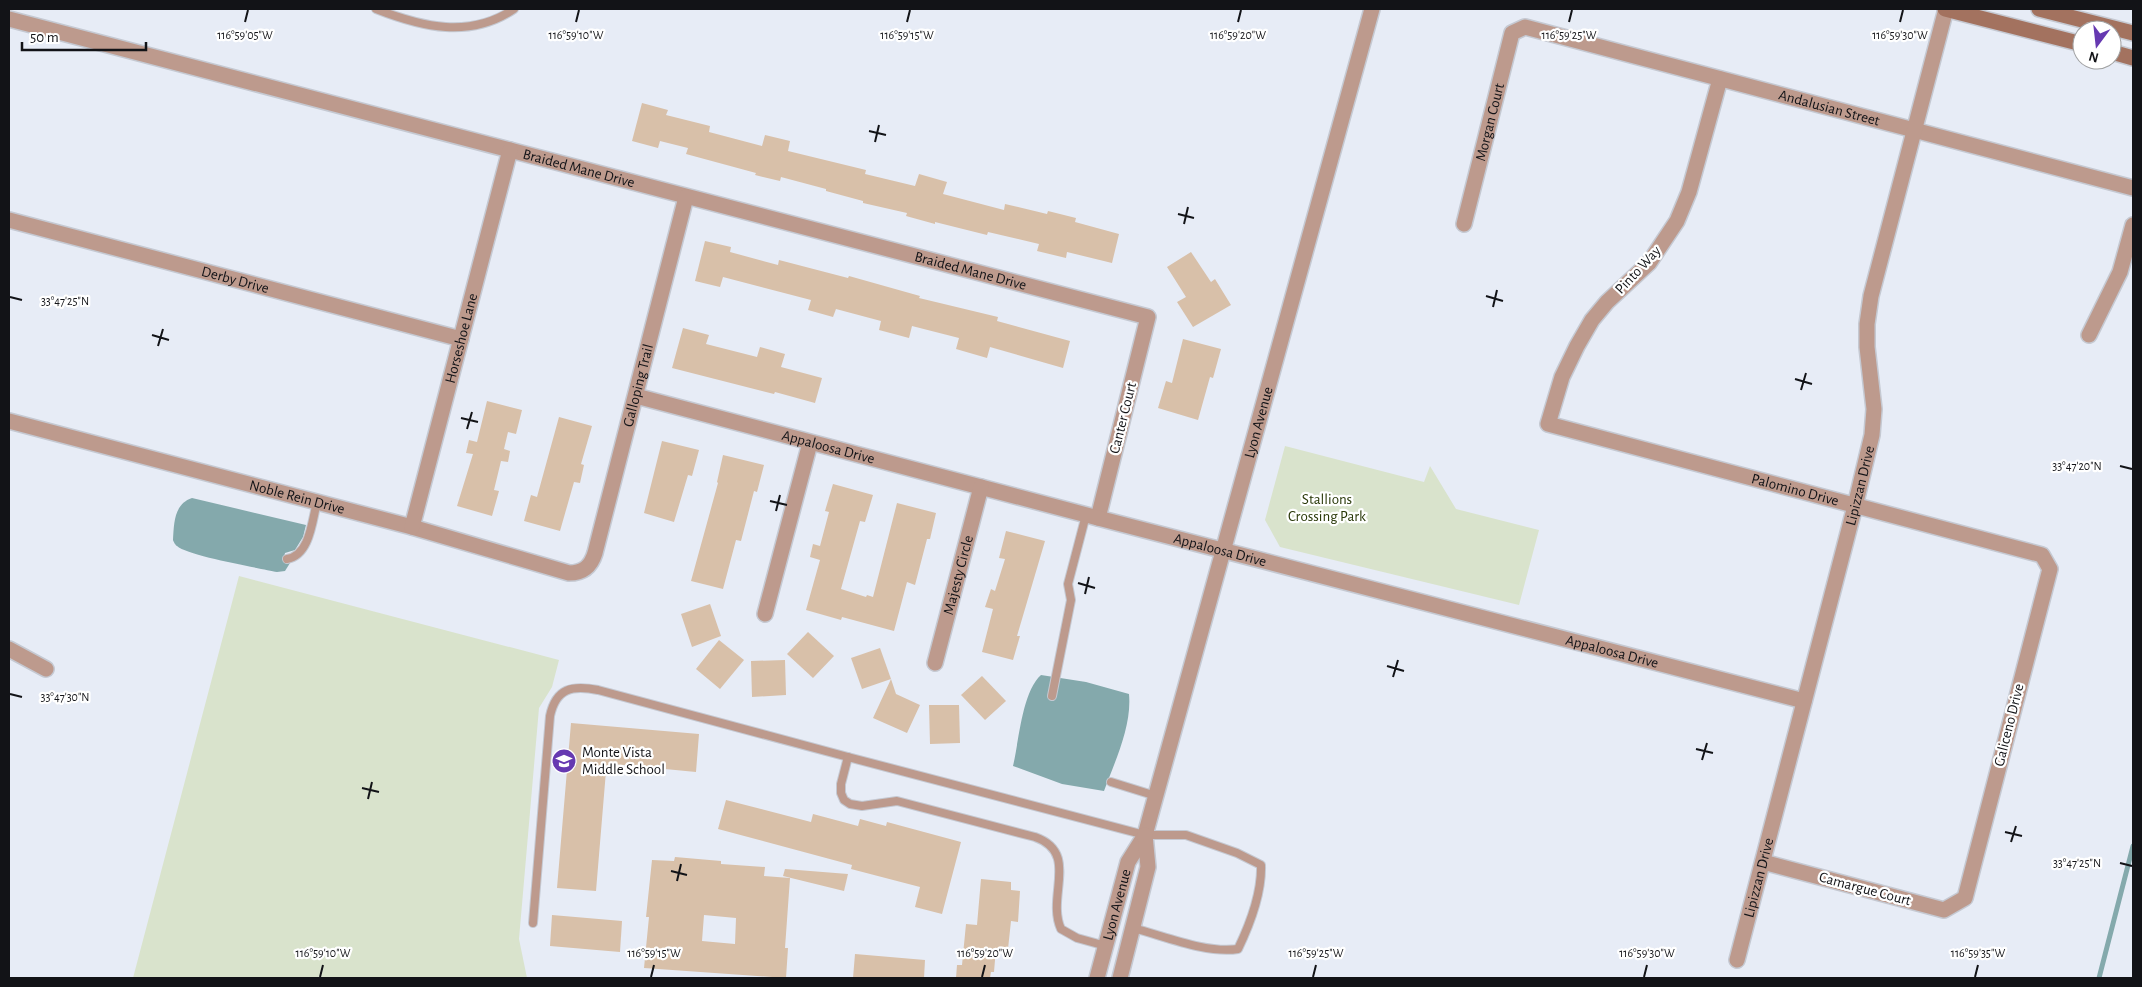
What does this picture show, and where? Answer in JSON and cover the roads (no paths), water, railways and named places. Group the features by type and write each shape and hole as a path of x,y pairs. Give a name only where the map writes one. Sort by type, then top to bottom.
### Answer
{"main road":[{"path":"1946,9 2072,41"},
{"path":"2039,9 2133,34"}],"street":[{"name":"Lyon Avenue","path":"1097,978 1128,862 1145,836 1372,9"},
{"name":"Lipizzan Drive","path":"1737,960 1856,506 1872,435 1874,409 1867,347 1867,324 1871,296 1946,9"},
{"name":"Braided Mane Drive","path":"9,19 1148,317"},
{"name":"Andalusian Street","path":"1525,28 2133,188"},
{"name":"Morgan Court","path":"1464,224 1512,33 1525,28"},
{"name":"Pinto Way","path":"1548,424 1562,377 1592,320 1607,302 1649,263 1677,220 1689,192 1720,79"},
{"name":"Horseshoe Lane","path":"412,527 510,150"},
{"name":"Galloping Trail","path":"583,570 592,564 686,197"},
{"name":"Derby Drive","path":"9,220 461,339"},
{"path":"2089,335 2120,272 2133,225"},
{"name":"Canter Court","path":"1092,517 1148,317"},
{"name":"Appaloosa Drive","path":"636,396 1092,517 1804,701"},
{"name":"Noble Rein Drive","path":"9,421 412,527 569,573 583,570"},
{"name":"Palomino Drive","path":"1548,424 2042,555"},
{"path":"764,614 810,443"},
{"name":"Majesty Circle","path":"936,663 981,487"},
{"name":"Galiceno Drive","path":"1965,898 2050,569 2042,555"},
{"path":"9,649 46,669"},
{"name":"Lyon Avenue","path":"1120,978 1148,867 1145,836"},
{"name":"Camargue Court","path":"1763,862 1944,910 1965,898"}],"lane":[{"path":"376,9 426,25 470,28 502,17 514,9"},
{"path":"287,559 296,557 302,551 317,502"},
{"path":"1052,696 1071,600 1068,584 1092,517"},
{"path":"533,923 550,716 557,696 568,689 583,687 1145,836 1186,835 1237,853 1260,865 1261,880 1247,930 1238,949 1227,951 1201,947 1133,928"},
{"path":"848,757 841,784 841,793 844,800 850,804 862,806 897,801 1049,842 1056,851 1060,861 1057,913 1061,929 1077,938 1106,946"},
{"path":"1111,782 1156,796"}],"waterway":[{"path":"2099,978 2133,846"}],"place":[{"name":"Monte Vista Middle School","path":"564,761"}],"park label":[{"name":"Stallions Crossing Park","path":"1327,508"}]}
